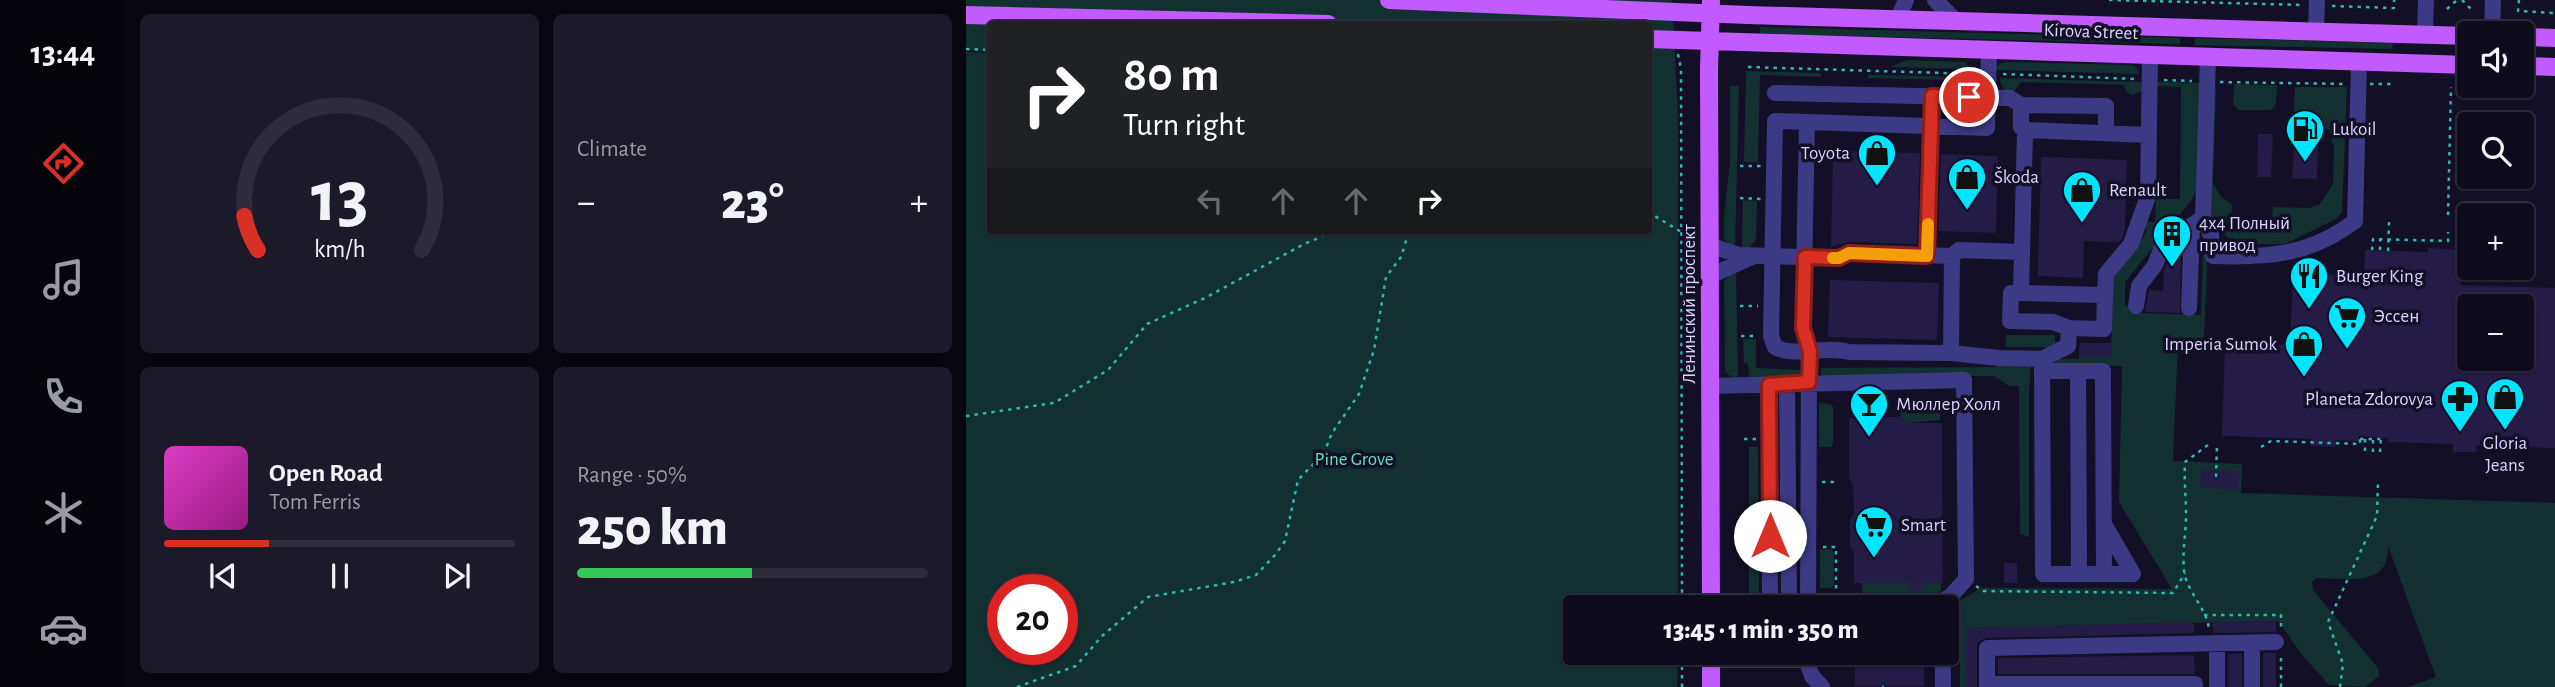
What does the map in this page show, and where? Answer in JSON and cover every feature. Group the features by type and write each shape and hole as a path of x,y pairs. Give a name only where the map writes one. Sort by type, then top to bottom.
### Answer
{"main road":[{"name":"Kirova Street","path":"1389,0 1711,7 1898,19 2457,35"},
{"name":"Ленинский проспект","path":"1711,7 1711,595"},
{"path":"966,15 1207,21"},
{"path":"2188,56 2189,27"},
{"path":"2423,63 2425,34"},
{"path":"2534,37 2555,38"},
{"name":"Kirova Street","path":"1652,39 2457,64"},
{"path":"2534,66 2555,67"},
{"path":"1711,665 1711,687"}],"street":[{"path":"1898,19 1906,0"},
{"path":"1935,0 1955,20"},
{"path":"2425,34 2426,0"},
{"path":"2492,21 2493,0"},
{"path":"2316,31 2317,3"},
{"path":"1989,50 1987,128 1775,121 1773,199 1764,256 1773,342 1779,350 1839,349 1849,352 1951,354 2078,371 2103,371 2104,574"},
{"path":"2105,295 2011,293 2010,321 2053,322 2069,328 2104,330 2106,274 2131,244 2148,195 2150,55"},
{"path":"2189,308 2198,223 2208,57"},
{"path":"2198,223 2211,235 2213,256 2255,258 2314,245 2334,237 2355,221 2359,62"},
{"path":"1775,93 1988,97 2010,98 2021,105 2106,106 2106,133"},
{"path":"1904,125 1905,95"},
{"path":"1927,256 1932,96"},
{"path":"2021,105 2021,127 2025,130 2149,135"},
{"path":"1807,122 1803,328 1810,351 1808,595"},
{"path":"2021,293 2025,130"},
{"path":"2136,306 2139,286 2154,265 2162,244 2198,223"},
{"path":"1709,245 1739,254 1839,258 1849,253 1952,256 1959,250 2022,252"},
{"path":"1710,276 1764,256"},
{"path":"1951,354 1952,256"},
{"path":"2042,365 2068,346 2069,328"},
{"path":"2042,365 2043,574 2133,574 2104,524"},
{"path":"2078,371 2079,574"},
{"path":"1710,386 1964,380 1966,579 1952,595"},
{"path":"1787,384 1789,595"},
{"path":"1769,385 1770,595"},
{"path":"2195,684 1987,686 1987,648 2276,642"},
{"path":"2213,643 2217,687"},
{"path":"2252,643 2252,687"},
{"path":"1811,665 1812,676 1822,687"},
{"path":"1943,665 1943,687"}],"path":[{"path":"2109,0 2317,3 2394,8 2394,0"},
{"path":"2446,9 2456,0"},
{"path":"2462,0 2472,10"},
{"path":"2519,0 2518,11 2555,13"},
{"path":"1678,41 1681,69 1683,233 1682,595"},
{"path":"966,49 987,50"},
{"path":"1748,67 2392,84"},
{"path":"2448,215 2451,87"},
{"path":"1740,166 1774,166"},
{"path":"1740,198 1773,199"},
{"path":"1652,214 1683,233"},
{"path":"2388,251 2389,222"},
{"path":"2372,250 2373,239 2448,241 2448,232"},
{"path":"966,416 1054,403 1108,370 1147,324 1206,298 1325,235"},
{"path":"1017,687 1076,666 1102,636 1147,597 1234,582 1256,575 1275,555 1286,541 1298,480 1324,453 1332,433 1359,394 1374,350 1386,277 1401,257 1410,235"},
{"path":"2380,250 2381,239"},
{"path":"1740,306 1756,306"},
{"path":"2365,438 2365,452"},
{"path":"2373,438 2373,452"},
{"path":"2261,447 2271,441 2360,444 2359,439 2381,438 2380,452"},
{"path":"2208,445 2185,461 2185,573 2190,591 2208,622 2213,643"},
{"path":"2216,477 2217,445"},
{"path":"2340,687 2343,664 2328,622 2377,516 2378,481"},
{"path":"1836,547 1836,595"},
{"path":"1966,579 1983,591 2173,593 2185,573"},
{"path":"1682,665 1682,687"}],"green space":[{"name":"Pine Grove","path":"966,0 1672,0 1678,114 1678,595 1563,595 1563,665 1678,665 1677,687 966,687 966,52 987,53 987,235 1652,235 1652,21 987,21 987,52 966,50"},
{"path":"1760,27 2180,38 2180,44 1760,34"},
{"path":"2195,38 2393,43 2392,49 2195,45"},
{"path":"1907,60 1966,62 1969,69 1890,67"},
{"path":"1999,64 2132,65 2137,68 2139,74 1995,70"},
{"path":"1746,71 1821,73 1821,77 1760,75 1758,162 1744,162"},
{"path":"1868,75 1977,77 1972,89 1964,91 1957,86 1955,80 1868,78"},
{"path":"2000,78 2145,82 2143,91 2132,95 2126,91 2124,85 2021,82 2014,92 2006,91"},
{"path":"2155,82 2201,83 2197,189 2191,201 2125,282 2125,306 2131,306 2140,313 2201,315 2203,246 2208,253 2204,337 2198,341 2178,341 2173,461 2242,464 2241,493 2555,503 2555,687 2408,687 2436,677 2388,546 2382,569 2374,575 2353,579 2316,578 2312,582 2313,590 2378,668 2379,676 2365,687 2329,685 2303,656 2278,621 1965,628 1965,687 1960,687 1959,601 1981,588 2172,589 2119,502 2122,366 2055,365 2055,359 2079,359 2079,355 2111,357 2113,279 2146,233 2146,222 2155,222 2156,199 2180,199 2181,87 2155,86"},
{"path":"2234,84 2277,85 2276,104 2271,110 2239,110 2233,105"},
{"path":"1730,86 1739,86 1735,249 1724,240 1730,161"},
{"path":"2211,87 2216,87 2213,183 2221,197 2232,204 2231,222 2271,225 2273,207 2309,208 2320,204 2333,184 2334,148 2329,131 2318,122 2294,111 2295,87 2347,87 2342,212 2336,219 2285,244 2235,243 2223,234 2208,216"},
{"path":"1743,200 1757,201 1756,240 1749,248 1742,249"},
{"path":"1736,271 1738,377 1731,377 1725,371 1724,280"},
{"path":"2006,335 2055,335 2055,347 2006,347"},
{"path":"1743,339 1756,339 1756,368 1801,370 1801,376 1749,377 1748,364 1744,363"},
{"path":"1999,362 2020,362 2031,367 2029,537 2020,534 2019,386 2009,386 1994,376 1821,376 1821,368 1995,367"},
{"path":"1819,403 1831,404 1833,407 1831,447 1819,447"},
{"path":"1939,404 1940,420 1906,423 1900,417 1905,405"},
{"path":"1749,447 1758,447 1759,527 1749,527"},
{"path":"1749,537 1759,537 1759,593 1749,595"},
{"path":"1820,549 1830,549 1834,553 1834,584 1831,588 1820,588"},
{"path":"1862,583 1909,583 1909,591 1921,583 1941,583 1941,590 1937,594 1863,594"}],"building":[{"path":"2258,134 2273,134 2271,177 2257,177"},
{"name":"Lukoil","path":"2294,146 2318,147 2317,179 2292,178"},
{"name":"Toyota","path":"1833,151 1920,153 1917,244 1848,242 1831,247"},
{"name":"Škoda","path":"1941,154 1998,156 1996,233 1938,231"},
{"name":"Renault","path":"2041,157 2127,160 2125,229 2122,239 2119,242 2084,241 2083,278 2038,276"},
{"name":"4x4 Полный привод","path":"2181,246 2180,313 2145,312 2149,290 2163,291 2164,271 2172,251"},
{"name":"Эссен","path":"2428,248 2457,250 2457,280 2461,280 2461,285 2555,288 2555,448 2477,445 2476,452 2453,452 2453,444 2388,442 2388,438 2359,436 2358,441 2335,440 2335,447 2311,446 2311,439 2222,436 2225,342 2290,345 2293,273 2364,276 2365,250 2428,252"},
{"path":"1830,280 1939,283 1937,340 1828,337"},
{"path":"2080,343 2112,343 2111,357 2079,357"},
{"path":"1900,417 1907,423 1942,423 1943,583 1921,583 1921,591 1909,591 1909,583 1854,583 1854,552 1850,547 1850,519 1854,514 1853,485 1849,478 1849,418"},
{"path":"2201,470 2239,471 2238,490 2200,487"},
{"path":"2004,563 2017,563 2017,583 2004,583"},
{"path":"2276,621 2276,632 2213,633 2213,622"},
{"path":"2194,622 2194,633 1986,638 1978,642 1977,647 1977,687 1965,687 1965,628"},
{"path":"2242,653 2242,687 2228,687 2228,654"},
{"path":"2263,653 2276,653 2276,687 2263,687"},
{"path":"2194,655 2195,674 1998,674 1998,658"},
{"path":"1855,665 1924,665 1924,686 1855,686"}],"slow traffic":[{"path":"1833,258 1849,253 1927,256 1928,224"}],"place":[{"name":"Lukoil","path":"2305,163"},
{"name":"Toyota","path":"1877,187"},
{"name":"Škoda","path":"1967,211"},
{"name":"Renault","path":"2082,224"},
{"name":"4x4 Полный привод","path":"2172,268"},
{"name":"Burger King","path":"2309,310"},
{"name":"Эссен","path":"2347,350"},
{"name":"Imperia Sumok","path":"2304,378"},
{"name":"Gloria Jeans","path":"2505,431"},
{"name":"Planeta Zdorovya","path":"2460,433"},
{"name":"Мюллер Холл","path":"1869,438"},
{"name":"Smart","path":"1874,559"}],"route":[{"path":"1770,536 1769,385 1809,382 1810,351 1803,328 1805,257 1839,258 1849,253 1927,256 1932,96 1969,97"}]}
